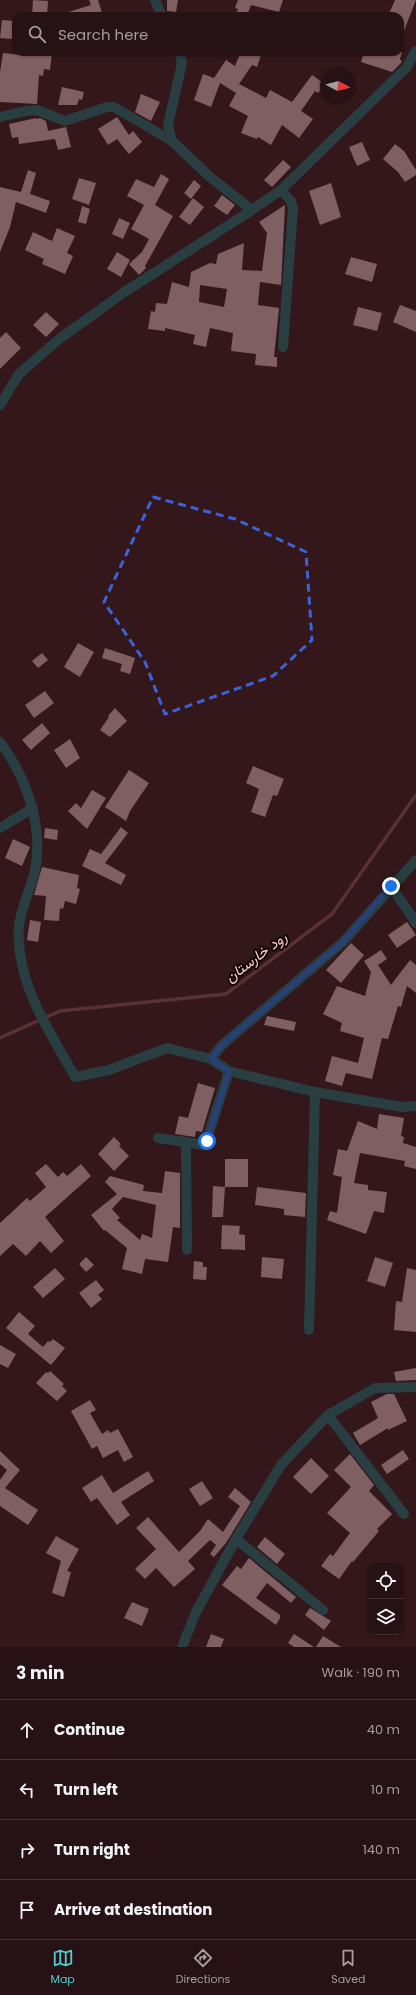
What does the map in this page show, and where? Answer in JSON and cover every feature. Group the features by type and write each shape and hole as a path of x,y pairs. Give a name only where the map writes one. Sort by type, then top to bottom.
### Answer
{"street":[{"path":"154,0 160,12"},
{"path":"0,405 18,374 58,340 123,293 281,190 406,68 416,51"},
{"path":"172,141 168,124 182,63 180,56"},
{"path":"0,117 37,110 64,121 107,107 114,107 172,141 210,177 252,210"},
{"path":"281,190 290,201 293,208 283,347"},
{"path":"0,742 12,759 33,808 36,834 35,869 19,926 20,954 29,992 75,1078 109,1070 167,1048 211,1059 229,1071 315,1092 402,1107 416,1106"},
{"path":"0,828 33,808"},
{"path":"211,1059 222,1045 343,942 391,886 416,860"},
{"path":"391,886 416,923"},
{"path":"158,1138 205,1145 229,1071"},
{"path":"309,1330 315,1092"},
{"path":"186,1143 186,1250"},
{"path":"182,1647 196,1612 236,1539 281,1465 328,1415 375,1388 416,1387"},
{"path":"328,1415 404,1514"},
{"path":"236,1539 323,1610"}],"highlighted area":[{"path":"153,497 235,519 306,552 312,640 273,676 165,714 145,662 104,602"}],"building":[{"path":"33,0 48,1 47,12 32,12"},
{"path":"89,0 98,0 102,12 68,12 91,5"},
{"path":"167,0 178,0 176,12 167,11"},
{"path":"238,0 283,0 279,12 251,5 248,12 237,12 238,9 235,8"},
{"path":"395,0 416,0 404,31 404,12 390,12"},
{"path":"2,20 12,21 12,39 0,38"},
{"path":"3,53 12,54 12,56 52,56 50,70 44,69 43,76 39,75 37,104 0,102 0,72"},
{"path":"239,56 261,56 257,67 252,65 239,84 266,98 270,90 292,102 312,75 320,81 320,90 318,93 315,91 301,111 313,119 299,138 282,125 271,145 258,137 257,139 241,133 248,116 229,106 236,93 220,83 211,107 194,100 203,74 214,78 226,60 235,66"},
{"path":"363,56 401,56 400,59 402,62 392,72 361,62"},
{"path":"62,87 84,92 82,100 79,99 77,105 58,105"},
{"path":"141,94 160,102 151,121 135,112"},
{"path":"117,117 129,135 133,131 142,142 129,154 117,139 108,145 98,129"},
{"path":"36,118 46,121 48,131 66,127 71,147 58,150 55,139 19,144 18,137 12,138 9,124"},
{"path":"362,142 370,160 357,166 349,147"},
{"path":"395,144 404,151 416,170 416,175 405,182 398,172 383,159"},
{"path":"283,160 291,167 272,187 264,180"},
{"path":"28,170 36,173 30,194 50,201 46,213 16,202 10,227 0,252 0,187 21,192"},
{"path":"161,174 169,179 155,205 173,216 145,266 146,268 139,275 129,264 142,252 149,239 131,229 144,205 127,196 136,179 154,187"},
{"path":"79,178 96,183 89,205 72,199"},
{"path":"194,180 201,186 191,199 184,193"},
{"path":"331,183 341,217 320,225 309,191"},
{"path":"222,195 235,205 227,215 214,206"},
{"path":"193,198 204,207 190,225 179,217"},
{"path":"285,205 281,285 260,282 258,305 279,308 274,357 277,357 277,367 255,365 256,354 231,351 233,333 210,328 206,347 193,344 195,335 165,328 165,331 148,329 151,311 155,312 156,303 167,304 172,282 189,287 191,272 210,263 216,264 218,254 244,243 242,270 262,271 267,233 259,222","holes":["200,285 227,289 224,307 199,302"]},
{"path":"82,206 90,209 86,224 78,222"},
{"path":"119,218 130,223 123,239 112,234"},
{"path":"57,228 75,236 67,253 73,256 65,274 42,264 44,259 25,250 33,232 52,241"},
{"path":"117,252 130,260 121,277 107,269"},
{"path":"351,257 377,264 372,282 345,274"},
{"path":"400,305 416,311 416,332 393,322"},
{"path":"358,307 382,313 377,331 353,325"},
{"path":"46,312 59,324 46,337 33,325"},
{"path":"6,332 21,348 0,369 0,338"},
{"path":"78,643 94,652 80,677 64,667"},
{"path":"105,648 135,658 130,674 120,671 122,664 102,658"},
{"path":"42,653 48,660 38,668 32,661"},
{"path":"45,691 54,703 34,718 25,705"},
{"path":"115,708 127,721 110,737 100,730 109,717 108,716"},
{"path":"42,723 50,733 31,750 22,740"},
{"path":"70,739 80,758 66,768 54,750"},
{"path":"253,766 284,779 277,796 273,795 265,817 251,812 259,789 246,783"},
{"path":"129,770 149,783 130,811 126,821 105,807"},
{"path":"92,790 106,798 87,829 68,811 76,803 81,808"},
{"path":"121,827 128,833 105,863 126,875 121,885 82,866 90,849 101,854"},
{"path":"45,828 58,830 57,840 44,838"},
{"path":"13,839 30,847 22,866 5,858"},
{"path":"42,867 79,875 77,888 80,889 76,904 65,901 63,909 60,908 59,921 44,920 46,896 34,895"},
{"path":"30,920 41,922 38,942 27,940"},
{"path":"407,922 416,935 397,948 388,935"},
{"path":"351,943 364,955 341,983 326,970"},
{"path":"381,950 387,959 378,965 391,985 410,960 416,965 416,993 407,986 401,1007 398,1006 388,1039 382,1038 372,1079 346,1073 342,1086 325,1081 332,1056 358,1063 364,1038 340,1031 342,1023 323,1014 337,986 365,996 371,972 364,961"},
{"path":"267,1016 296,1022 294,1031 264,1025"},
{"path":"198,1083 215,1088 202,1132 196,1131 195,1137 175,1134 179,1116 188,1118"},
{"path":"379,1114 404,1118 401,1136 404,1137 403,1143 416,1147 416,1169 404,1166 405,1161 360,1153 354,1183 368,1185 368,1190 387,1192 384,1213 374,1211 366,1234 327,1220 330,1211 337,1213 342,1177 333,1175 338,1149 347,1151 358,1121 377,1129"},
{"path":"114,1137 121,1144 119,1146 129,1156 114,1171 98,1154"},
{"path":"225,1159 248,1159 248,1187 225,1187"},
{"path":"46,1164 58,1177 63,1172 67,1176 81,1164 91,1176 45,1217 64,1241 51,1253 40,1241 26,1256 13,1244 0,1256 0,1223 27,1198 30,1201 46,1187 35,1173"},
{"path":"165,1171 180,1173 180,1228 173,1227 168,1262 145,1259 142,1274 122,1269 127,1248 105,1230 104,1231 91,1215 117,1194 105,1182 110,1176 144,1185 143,1191 162,1193","holes":["123,1197 156,1205 152,1238 142,1234 140,1240 117,1220 120,1218 112,1209"]},
{"path":"213,1186 225,1187 223,1217 212,1217"},
{"path":"257,1187 306,1193 305,1217 284,1215 284,1209 255,1205"},
{"path":"222,1225 240,1226 239,1234 245,1235 245,1250 221,1249"},
{"path":"86,1257 94,1265 86,1272 79,1264"},
{"path":"262,1257 284,1259 282,1279 261,1277"},
{"path":"375,1257 393,1263 385,1287 367,1281"},
{"path":"194,1261 203,1262 203,1267 207,1267 206,1280 193,1279"},
{"path":"55,1268 65,1279 43,1298 33,1287"},
{"path":"407,1268 416,1270 416,1332 394,1330 396,1301 402,1302"},
{"path":"96,1280 104,1290 98,1295 102,1299 91,1308 79,1293"},
{"path":"19,1312 35,1326 28,1334 43,1347 48,1341 50,1342 53,1339 65,1348 51,1365 6,1328"},
{"path":"0,1345 16,1354 8,1368 0,1364"},
{"path":"416,1368 416,1380 396,1381 394,1372"},
{"path":"50,1371 64,1384 62,1386 67,1391 57,1401 36,1383 46,1372 48,1373"},
{"path":"387,1394 394,1394 407,1421 388,1430 388,1428 360,1445 353,1433 378,1418 371,1402"},
{"path":"90,1400 96,1410 90,1413 102,1434 108,1430 110,1433 118,1429 133,1457 124,1462 118,1450 103,1458 97,1446 92,1449 71,1411"},
{"path":"403,1450 409,1459 387,1474 381,1465"},
{"path":"0,1451 20,1470 5,1488 38,1510 28,1525 0,1506 0,1480 7,1470 0,1464"},
{"path":"350,1454 374,1485 369,1491 392,1514 377,1529 379,1531 353,1562 352,1561 339,1579 321,1566 330,1554 333,1556 350,1533 327,1513 351,1487 334,1470"},
{"path":"311,1458 329,1476 311,1494 293,1477"},
{"path":"148,1471 154,1481 121,1502 130,1515 117,1525 97,1498 91,1502 82,1488 102,1475 113,1493"},
{"path":"202,1481 213,1498 200,1506 189,1489"},
{"path":"235,1488 251,1502 226,1543 214,1557 210,1554 216,1545 210,1540 188,1561 195,1569 174,1587 156,1568 145,1579 135,1569 156,1549 136,1528 148,1517 179,1552 200,1531 208,1519 223,1532 240,1506 228,1497"},
{"path":"56,1536 79,1549 67,1571 71,1572 64,1597 52,1593 61,1561 46,1553"},
{"path":"265,1537 285,1554 277,1564 257,1547"},
{"path":"249,1558 296,1597 291,1603 267,1583 256,1598 280,1615 276,1625 222,1585 237,1566 241,1569"},
{"path":"132,1602 149,1609 142,1626 124,1618"},
{"path":"310,1608 331,1621 324,1630 305,1615"},
{"path":"211,1634 224,1639 221,1647 206,1647"},
{"path":"294,1634 314,1647 294,1647 288,1643"},
{"path":"323,1636 341,1647 316,1647"}],"waterway":[{"name":"رود خارستان","path":"0,1038 60,1011 226,994 332,914 416,795"}],"route":[{"path":"207,1141 229,1071 211,1059 222,1045 249,1024 343,942 391,886"}]}
